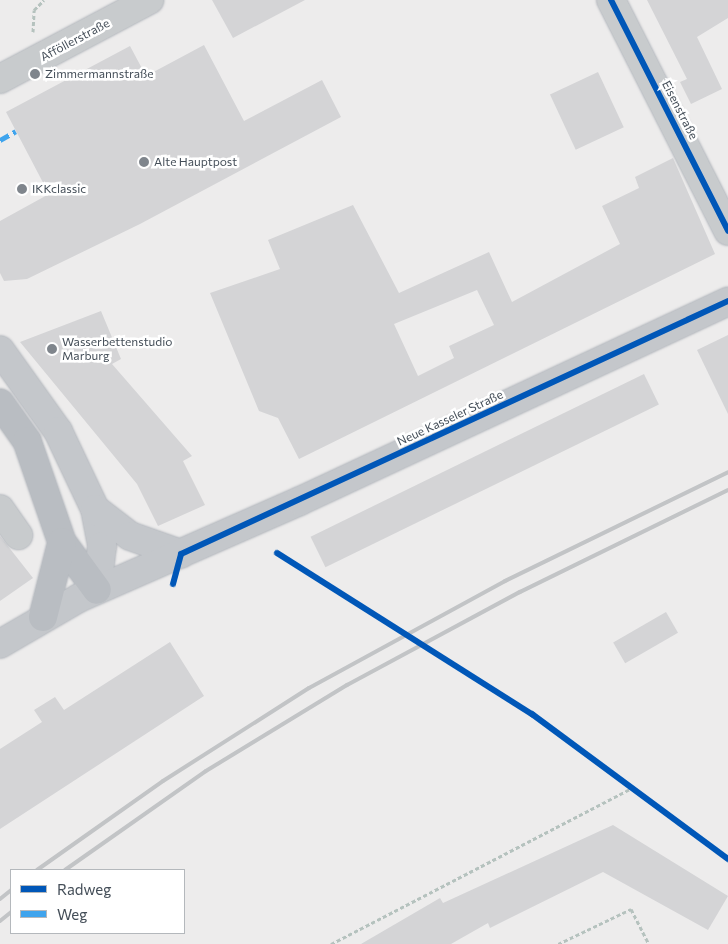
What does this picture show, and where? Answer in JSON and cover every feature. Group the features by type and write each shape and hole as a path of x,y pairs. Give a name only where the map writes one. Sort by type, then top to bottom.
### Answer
{"highway":[{"path":"0,403 27,441 62,542 97,590"},
{"path":"43,618 62,542"}],"main road":[{"name":"Neue Kasseler Straße","path":"0,644 43,618 97,590 181,554 728,301"},
{"path":"0,350 58,431 95,509 102,546 97,590"},
{"path":"95,509 130,536 181,554"}],"street":[{"name":"Afföllerstraße","path":"0,79 149,0"},
{"name":"Eisenstraße","path":"611,0 728,231"},
{"path":"0,510 18,535"}],"path":[{"path":"331,944 632,788"},
{"path":"558,944 631,909 649,944"}],"building":[{"path":"212,0 305,0 233,38"},
{"path":"647,0 728,0 728,18 697,37 722,89 691,104 680,82 687,79"},
{"name":"Alte Hauptpost","path":"204,45 244,121 322,80 341,117 140,224 27,279 4,281 0,273 0,221 49,194 6,112 130,46 146,76"},
{"path":"598,72 624,127 576,150 550,94"},
{"path":"673,158 715,254 299,459 278,418 259,411 210,293 280,269 268,240 353,205 399,293 489,252 512,302 620,244 602,206 639,188 635,177","holes":["477,290 494,325 449,346 454,358 418,376 394,324"]},
{"path":"101,311 121,359 112,364 192,456 183,461 205,505 158,526 137,484 20,342"},
{"path":"728,335 728,414 697,350"},
{"path":"644,374 659,405 325,567 311,537"},
{"path":"0,536 33,578 0,601"},
{"path":"666,612 678,633 625,663 613,642"},
{"path":"170,642 204,696 0,829 0,749 42,722 34,710 55,697 64,710"},
{"path":"613,825 728,896 708,930 603,872 490,928 488,923 451,944 361,944 440,898 443,903"}],"railway":[{"path":"38,869 163,781 309,688 505,581 728,472"},
{"path":"66,869 206,771 347,685 520,592 728,490"},
{"path":"0,899 10,891"},
{"path":"0,921 10,913"}],"marked path":[{"path":"0,140 16,131"}],"cycle path":[{"path":"611,0 728,231"},
{"path":"173,584 181,554 728,301"},
{"path":"277,553 532,714 728,859"}],"place":[{"name":"Zimmermannstraße","path":"35,74"},
{"name":"Alte Hauptpost","path":"144,162"},
{"name":"IKKclassic","path":"22,189"},
{"name":"Wasserbettenstudio Marburg","path":"52,349"}]}
